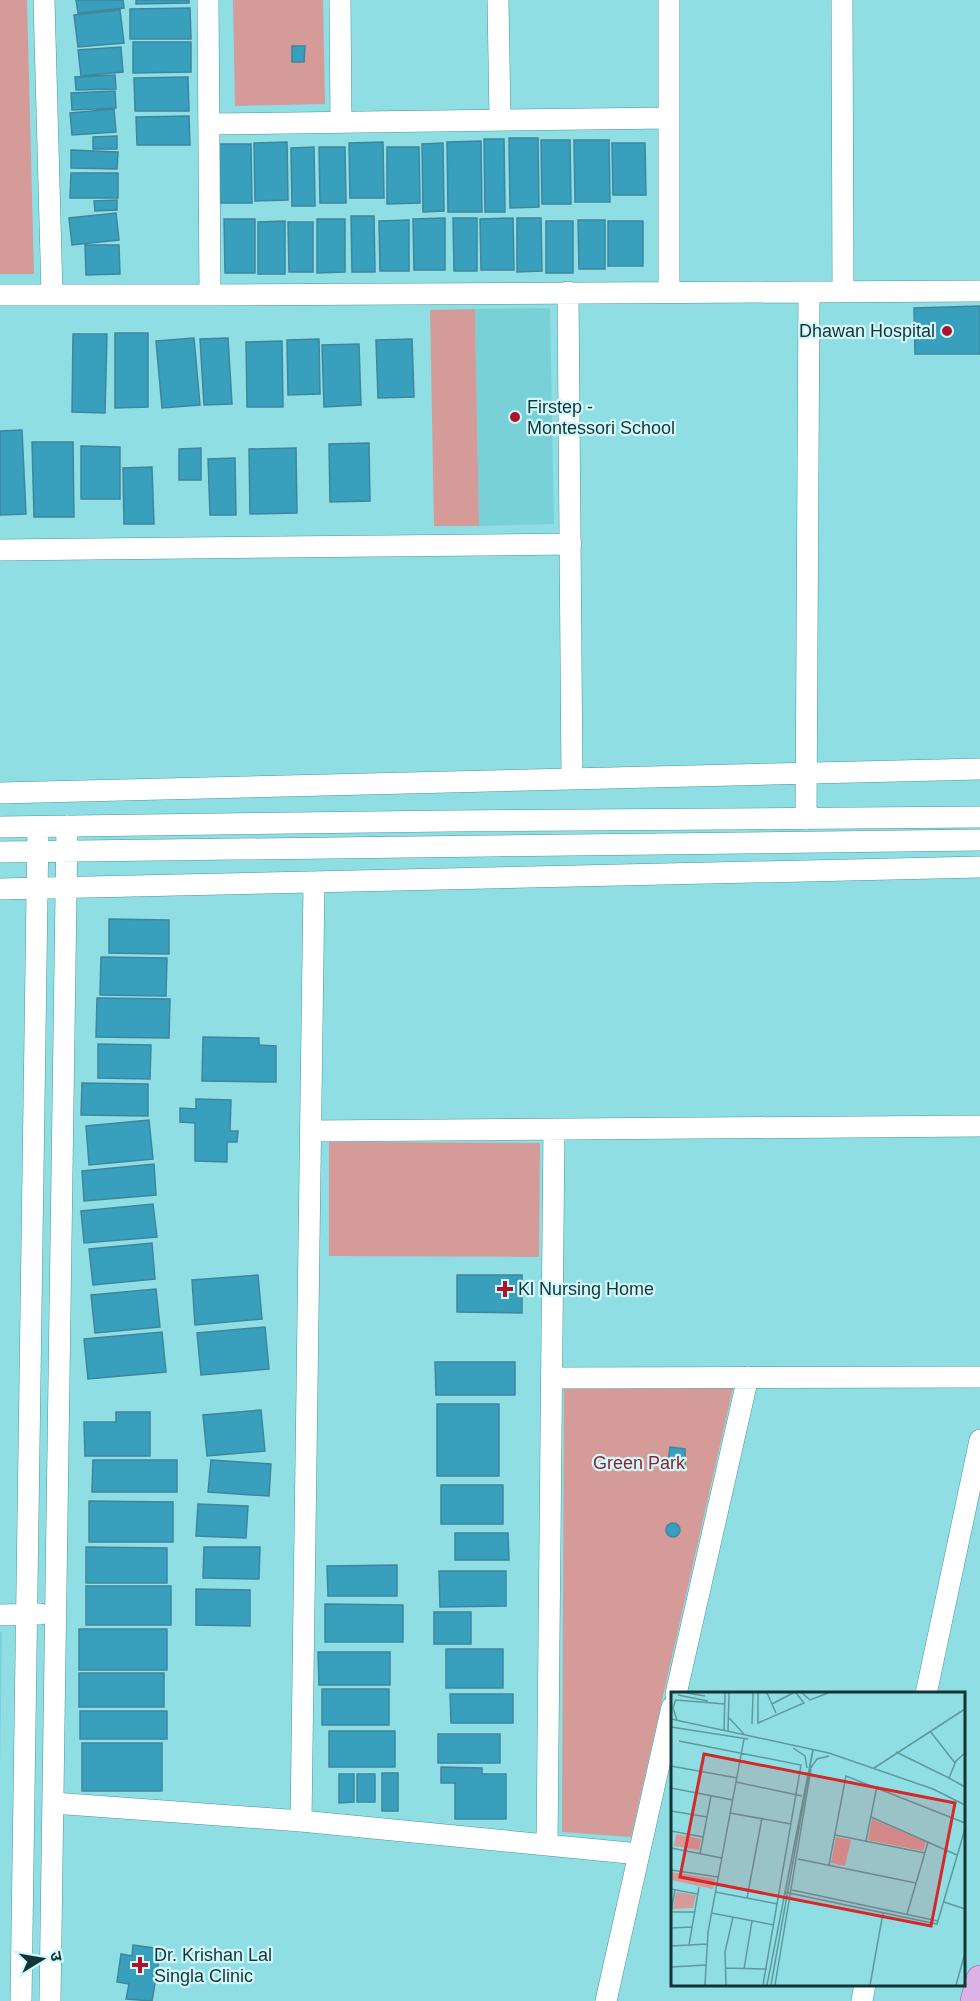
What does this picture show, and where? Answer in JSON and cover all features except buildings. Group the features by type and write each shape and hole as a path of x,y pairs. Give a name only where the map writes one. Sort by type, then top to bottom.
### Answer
{"main road":[{"path":"974,2001 980,1979"}],"street":[{"path":"44,0 52,294"},
{"path":"208,0 210,295"},
{"path":"340,0 341,121"},
{"path":"498,0 500,119"},
{"path":"669,0 669,292"},
{"path":"842,0 843,291"},
{"path":"209,124 669,118"},
{"path":"0,295 980,291"},
{"path":"568,292 572,779"},
{"path":"806,819 809,292"},
{"path":"0,550 571,544"},
{"path":"0,793 980,769"},
{"path":"0,827 980,817"},
{"path":"50,2001 67,826"},
{"path":"21,2001 38,827"},
{"path":"0,852 980,840"},
{"path":"0,890 980,867"},
{"path":"301,1821 314,883"},
{"path":"312,1131 980,1125"},
{"path":"547,1845 554,1129"},
{"path":"676,1692 748,1377"},
{"path":"552,1378 980,1377"},
{"path":"926,1692 980,1440"},
{"path":"0,1615 56,1614"},
{"path":"606,2001 671,1711"},
{"path":"53,1803 301,1821 639,1854"},
{"path":"861,2001 865,1986"}],"shaded area":[{"name":"Firstep - Montessori School","path":"550,308 554,524 479,526 475,309"},
{"path":"0,1632 2,1632 0,1768"}],"green space":[{"path":"0,0 27,0 34,274 0,274"},
{"path":"233,0 323,0 325,104 235,106"},
{"path":"475,309 479,526 434,526 430,310"},
{"path":"329,1142 540,1143 539,1257 329,1256"},
{"name":"Green Park","path":"733,1388 631,1837 562,1832 564,1389"}],"place":[{"name":"Dhawan Hospital","path":"947,331"},
{"name":"Firstep - Montessori School","path":"515,417"},
{"name":"Kl Nursing Home","path":"505,1289"},
{"name":"Dr. Krishan Lal Singla Clinic","path":"140,1965"}]}
